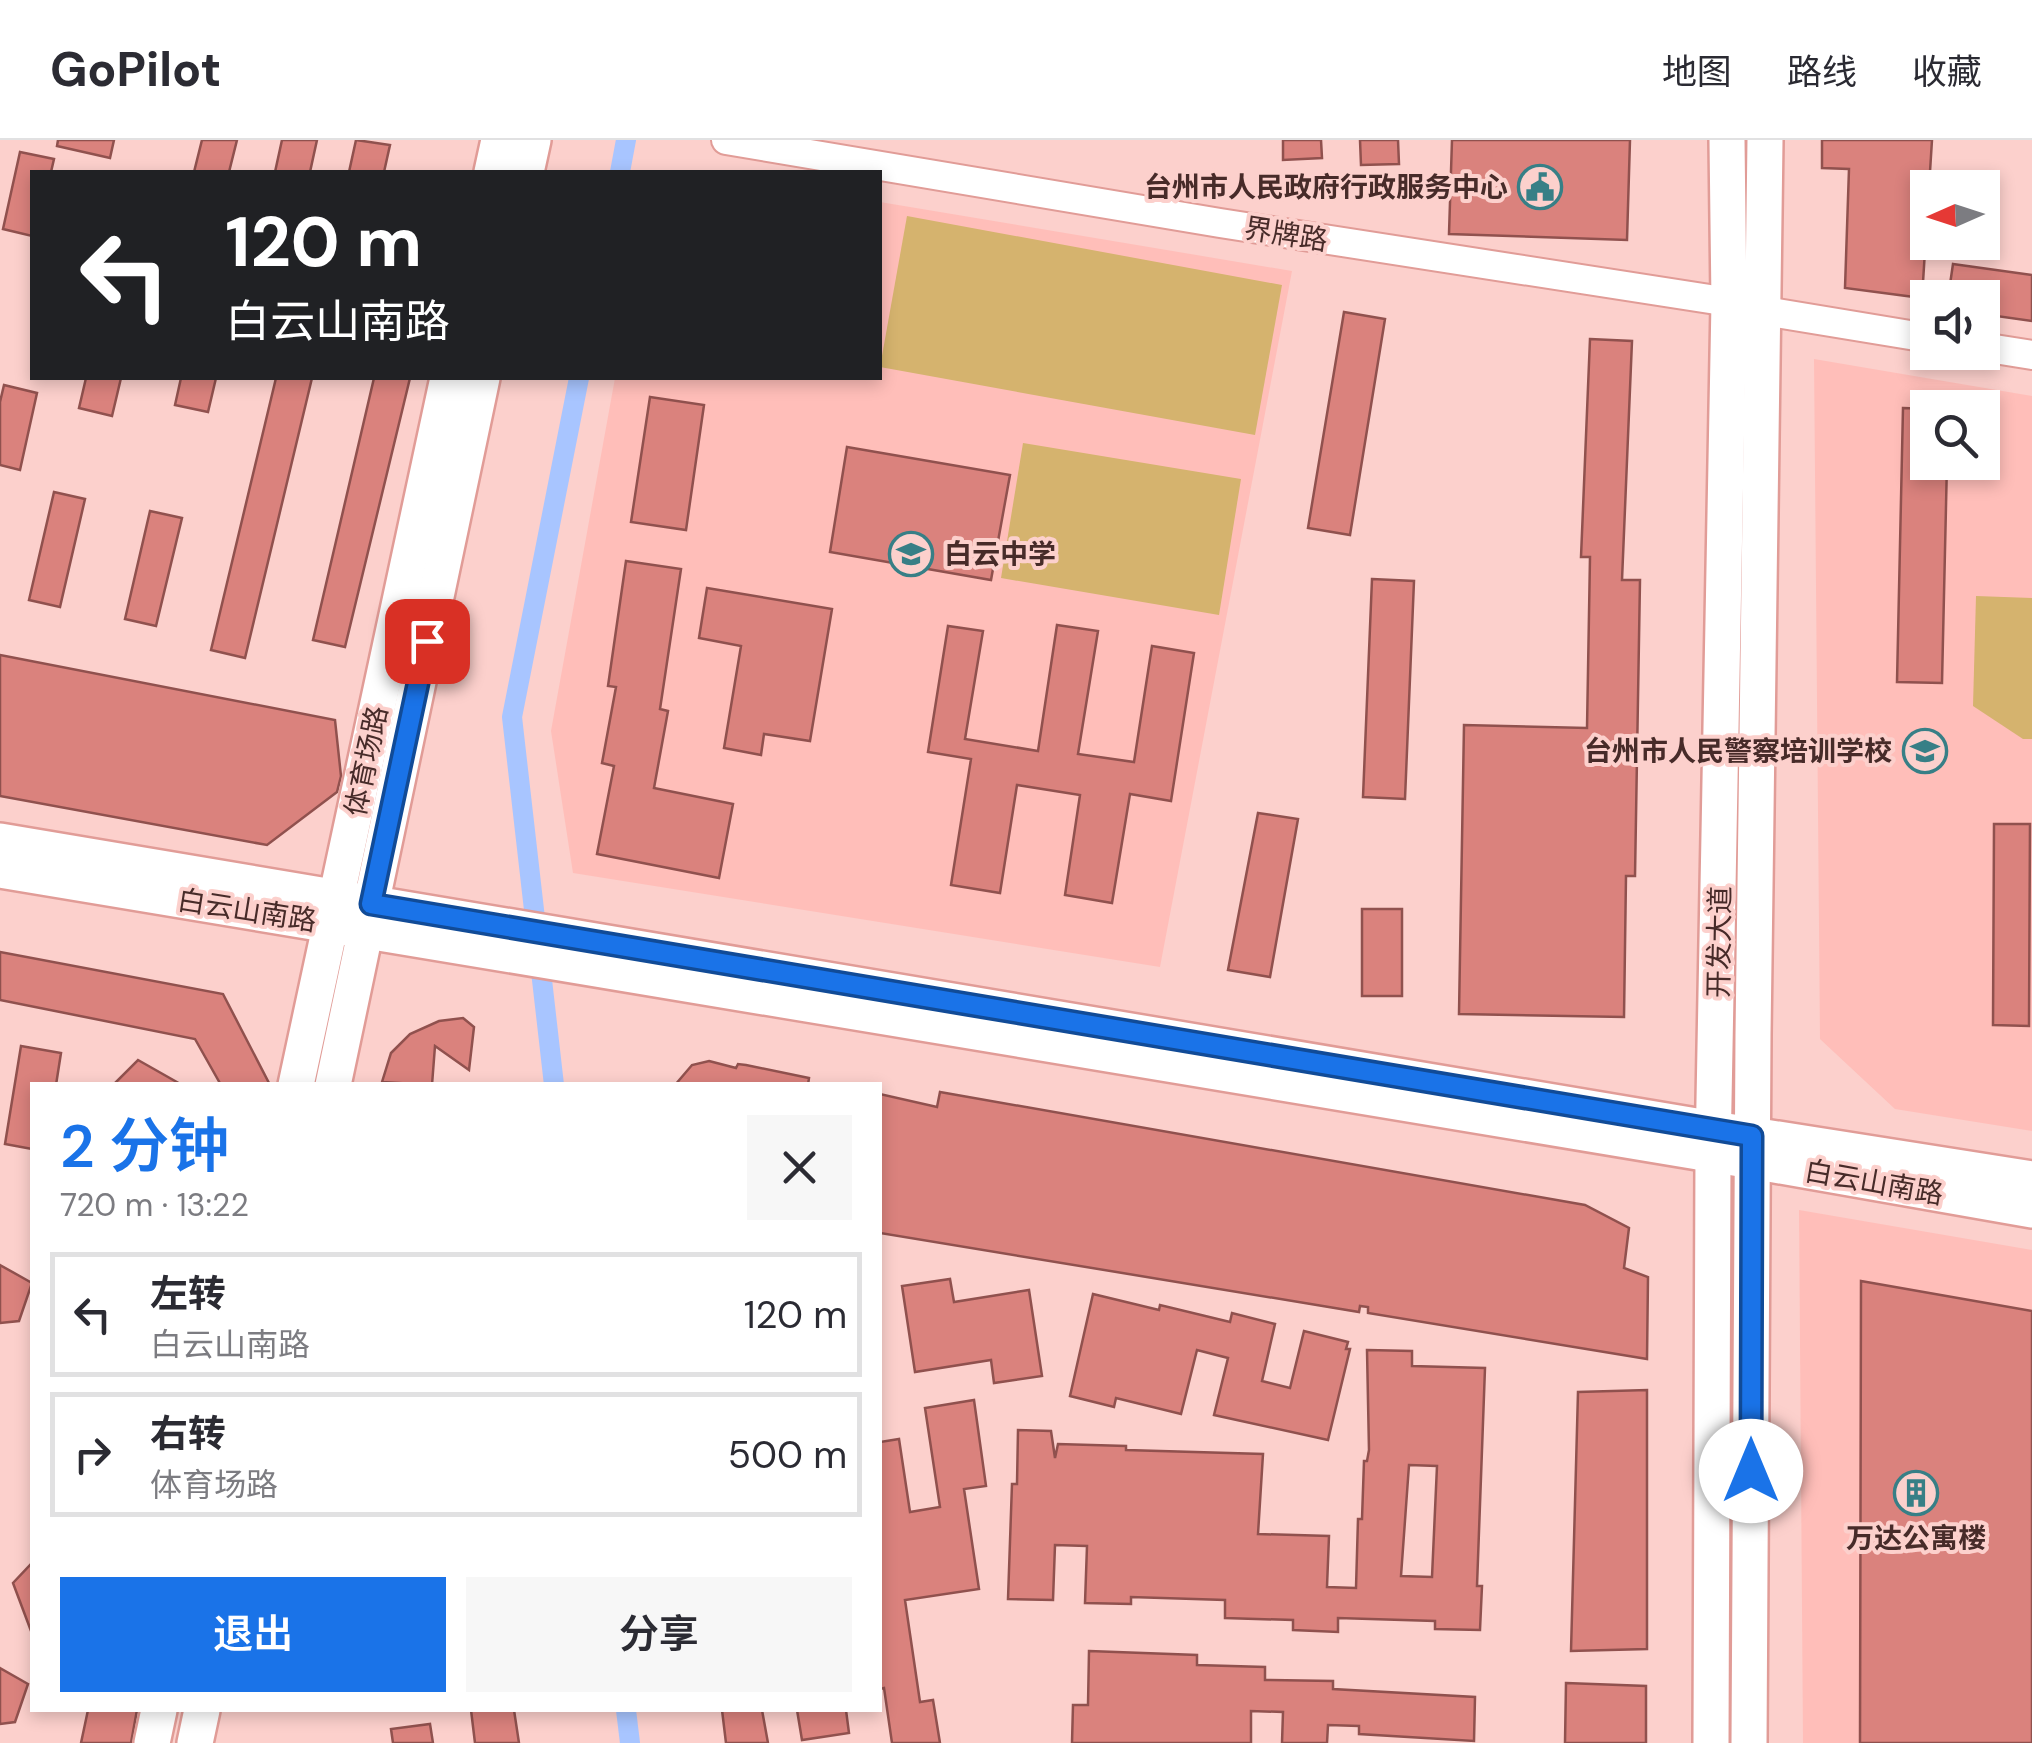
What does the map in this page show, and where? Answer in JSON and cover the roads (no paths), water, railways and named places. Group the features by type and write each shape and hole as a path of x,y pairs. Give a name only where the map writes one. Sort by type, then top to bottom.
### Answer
{"main road":[{"path":"492,170 499,140"},
{"path":"526,170 533,140"},
{"name":"开发大道","path":"1711,1743 1713,1142 1730,302 1727,140"},
{"name":"开发大道","path":"1750,1743 1752,1148 1765,140"},
{"name":"体育场路","path":"351,913 448,380"},
{"name":"体育场路","path":"297,1082 351,913 482,380"},
{"name":"白云山南路","path":"0,842 351,913 1713,1142 2032,1179"},
{"name":"白云山南路","path":"0,870 351,913"},
{"path":"333,1082 351,913"},
{"name":"白云山南路","path":"1752,1148 2032,1210"},
{"path":"152,1743 159,1712"},
{"path":"195,1743 202,1712"}],"street":[{"name":"界牌路","path":"726,140 1220,224 1730,302"},
{"path":"1764,311 1910,335"},
{"path":"2000,349 2032,354"}],"waterway":[{"path":"620,170 626,140"},
{"path":"554,1082 512,717 579,380"},
{"path":"626,1712 630,1743"}],"place":[{"name":"台州市人民政府行政服务中心","path":"1540,187"},
{"name":"白云中学","path":"911,554"},
{"name":"台州市人民警察培训学校","path":"1925,751"},
{"name":"万达公寓楼","path":"1916,1493"}]}
